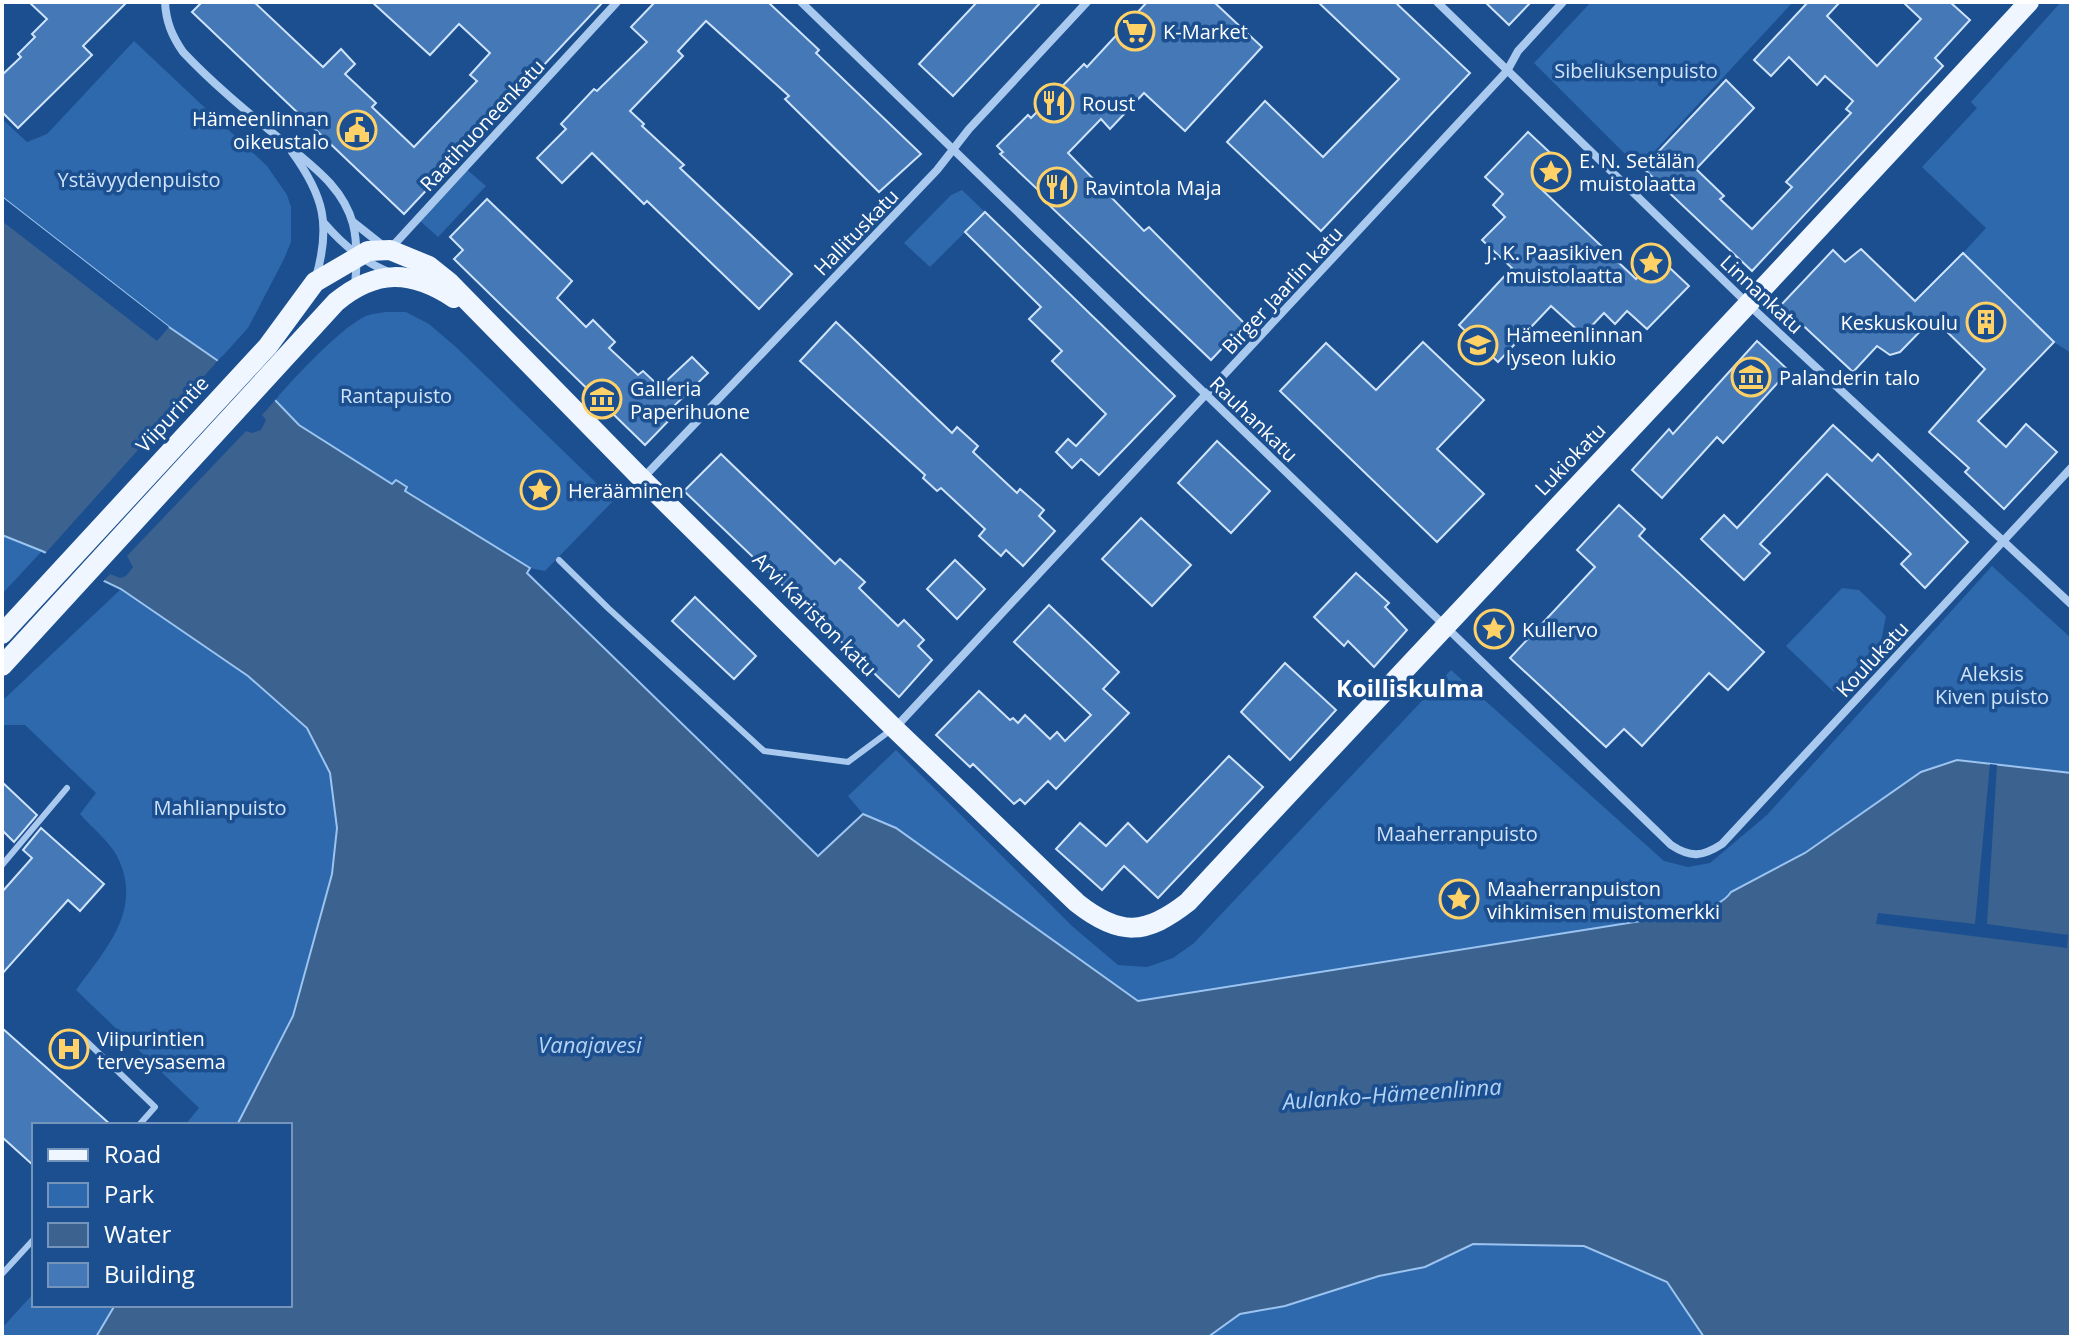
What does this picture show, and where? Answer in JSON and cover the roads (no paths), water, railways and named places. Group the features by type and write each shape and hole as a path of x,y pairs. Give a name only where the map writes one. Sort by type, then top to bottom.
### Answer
{"main road":[{"name":"Lukiokatu","path":"1131,929 1147,927 1166,919 1188,902 2029,2"},
{"name":"Viipurintie","path":"2,634 268,346 315,282 368,251 390,250"},
{"name":"Arvi Kariston katu","path":"390,250 429,266 449,282 642,479 894,728 1077,903 1104,921 1131,929"},
{"name":"Arvi Kariston katu","path":"398,276 421,280 478,313"},
{"path":"2,666 336,302 355,286 398,276"}],"street":[{"name":"Arvi Kariston katu","path":"165,2 172,37 183,52 325,176 353,222 374,241 390,250"},
{"name":"Raatihuoneenkatu","path":"390,250 617,2"},
{"name":"Rauhankatu","path":"801,2 1444,627 1671,845 1687,855"},
{"name":"Hallituskatu","path":"642,479 937,170 1087,2"},
{"name":"Linnankatu","path":"1437,2 1749,305 2071,604"},
{"name":"Birger Jaarlin katu","path":"894,728 1507,71 1518,51 1563,2"},
{"name":"Arvi Kariston katu","path":"287,145 318,194 324,223 324,250 315,282"},
{"name":"Arvi Kariston katu","path":"353,222 358,256 355,286"},
{"name":"Arvi Kariston katu","path":"324,223 358,256 398,276"},
{"path":"390,250 398,276"},
{"name":"Koulukatu","path":"1687,855 1705,854 1722,844 2071,468"}],"lane":[{"name":"Birger Jaarlin katu","path":"559,560 764,751 848,762 894,728"},
{"path":"2,865 67,788"},
{"path":"83,1038 155,1107 141,1123"},
{"path":"2,1274 32,1241"}],"water":[{"name":"Vanajavesi","path":"2,197 169,327 275,400 299,425 392,484 396,480 407,487 405,491 530,568 527,573 818,856 863,814 896,828 1138,1001 1685,914 1716,904 1731,892 1805,853 1921,772 1957,760 2071,773 2071,1337 1704,1337 1667,1282 1584,1246 1473,1244 1425,1267 1379,1276 1285,1306 1240,1314 1208,1337 96,1337 114,1307 292,1307 292,1123 238,1123 293,1016 332,874 337,828 330,773 307,728 248,676 121,589 2,535"}],"place":[{"name":"K-Market","path":"1135,31"},
{"name":"Roust","path":"1054,103"},
{"name":"Hämeenlinnan oikeustalo","path":"357,130"},
{"name":"E. N. Setälän muistolaatta","path":"1551,172"},
{"name":"Ravintola Maja","path":"1057,187"},
{"name":"J. K. Paasikiven muistolaatta","path":"1651,263"},
{"name":"Keskuskoulu","path":"1986,322"},
{"name":"Hämeenlinnan lyseon lukio","path":"1478,345"},
{"name":"Palanderin talo","path":"1751,377"},
{"name":"Galleria Paperihuone","path":"602,399"},
{"name":"Herääminen","path":"540,490"},
{"name":"Kullervo","path":"1494,629"},
{"name":"Maaherranpuiston vihkimisen muistomerkki","path":"1459,899"},
{"name":"Viipurintien terveysasema","path":"69,1049"}],"district":[{"name":"Koilliskulma","path":"1410,687"}],"park label":[{"name":"Sibeliuksenpuisto","path":"1636,70"},
{"name":"Ystävyydenpuisto","path":"139,179"},
{"name":"Rantapuisto","path":"396,395"},
{"name":"Aleksis Kiven puisto","path":"1992,684"},
{"name":"Mahlianpuisto","path":"220,807"},
{"name":"Maaherranpuisto","path":"1457,833"}],"water label":[{"name":"Aulanko–Hämeenlinna","path":"1392,1093"}]}
